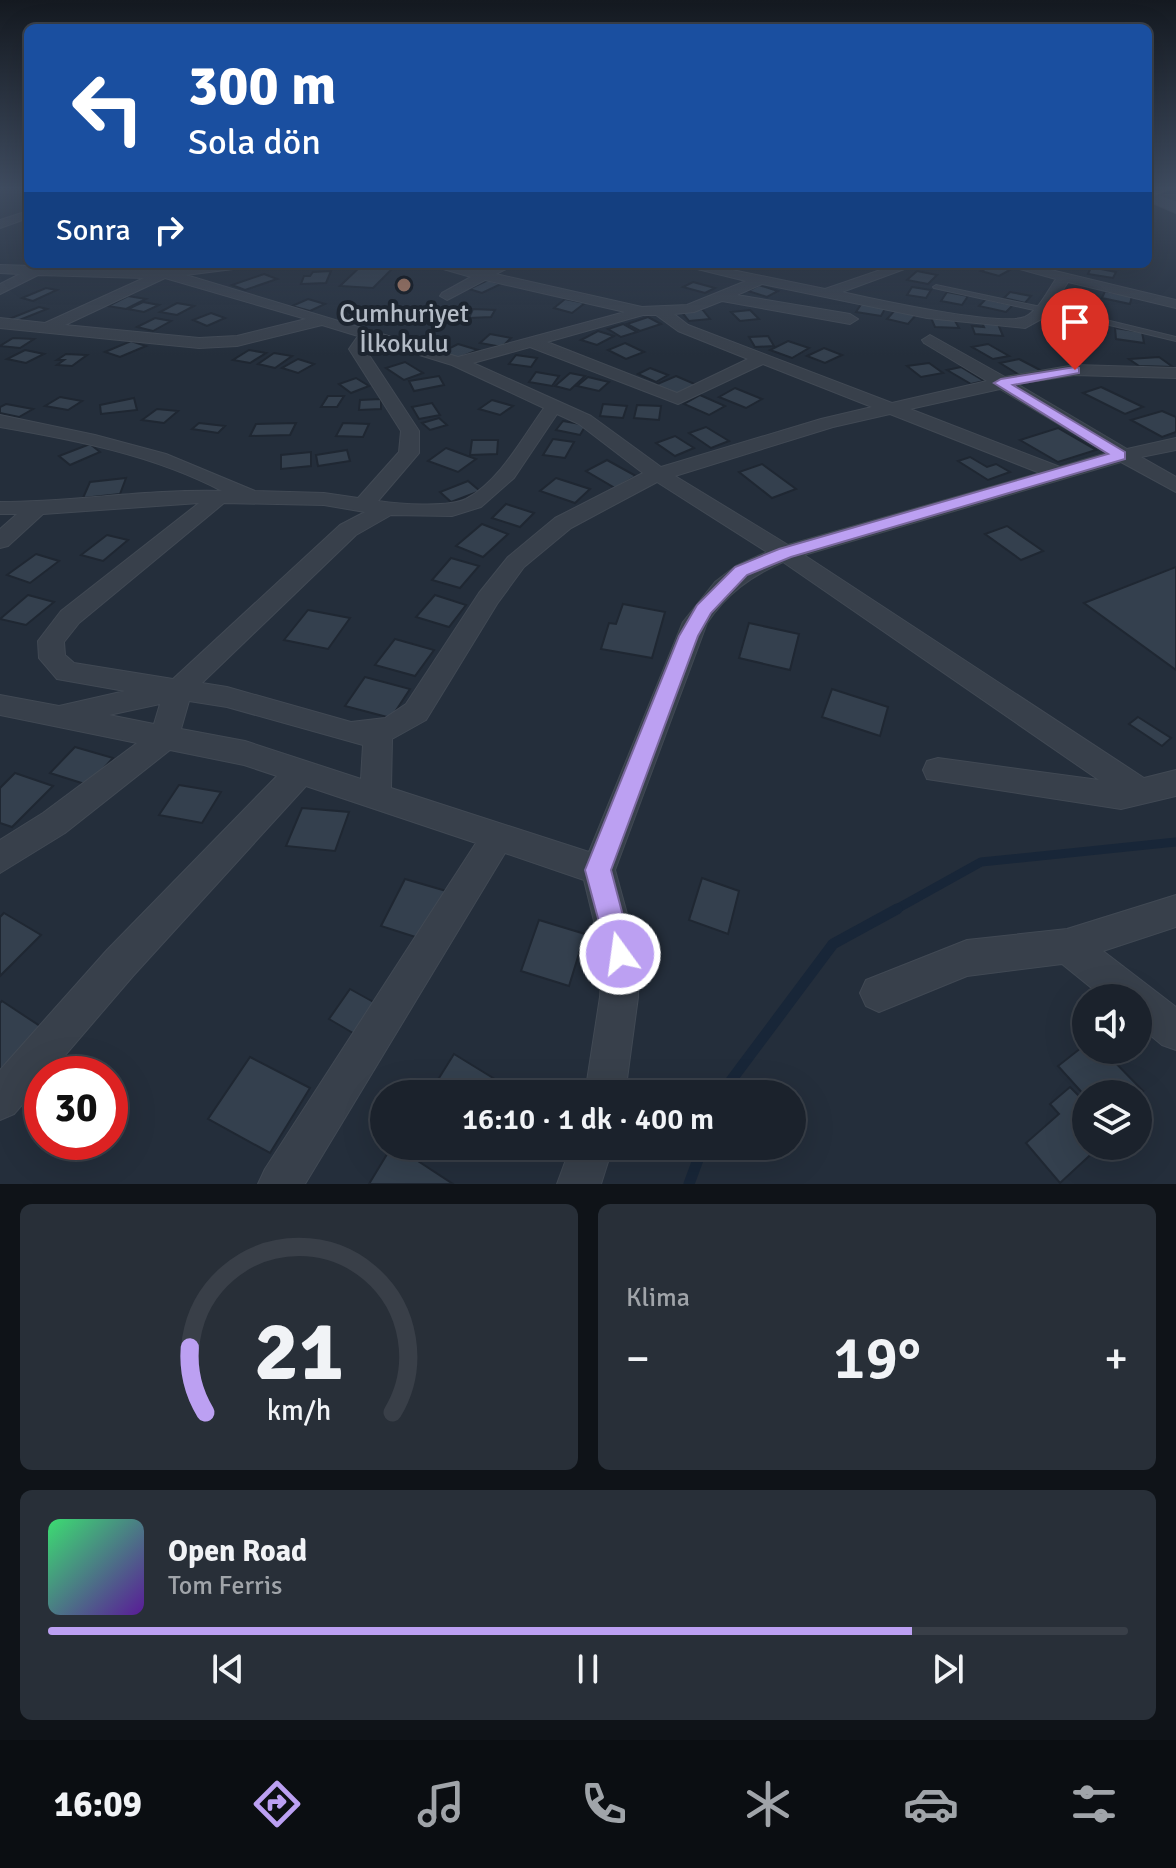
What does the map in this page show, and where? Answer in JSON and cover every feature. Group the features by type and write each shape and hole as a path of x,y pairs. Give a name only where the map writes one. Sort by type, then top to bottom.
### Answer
{"street":[{"path":"0,290 45,268"},
{"path":"0,269 164,274 210,268"},
{"path":"451,268 651,311 683,328 1058,473"},
{"path":"447,296 500,268"},
{"path":"703,268 927,314 1006,323 1025,323 1043,309 1064,277"},
{"path":"823,294 899,268"},
{"path":"1026,268 1176,304"},
{"path":"45,328 164,274 207,284 458,362 585,420 659,474 785,553 1139,791"},
{"path":"458,362 651,311 689,309 760,280"},
{"path":"721,296 850,319"},
{"path":"0,323 176,343 211,343 237,341 320,321"},
{"path":"0,858 54,823 164,738 178,690 266,604 375,507 409,453 411,441 410,431 357,349 367,334"},
{"path":"930,340 1120,456 1176,486"},
{"path":"529,341 678,399 763,358"},
{"path":"219,497 70,617 51,641 52,658 66,672 227,697 351,733 378,732 392,728 416,712 495,590 533,546 579,513 659,474 828,423 1001,383 1075,370 1176,373"},
{"path":"0,508 37,508 177,496 324,499 375,507 445,511 474,503 507,474 554,406"},
{"path":"0,421 63,432 214,477 250,498"},
{"path":"607,1080 619,997 620,954 598,870 695,622 713,597 741,571 785,553 1058,473 1176,444"},
{"path":"324,499 348,530"},
{"path":"0,541 37,508"},
{"path":"58,716 178,690"},
{"path":"0,705 245,753 598,870"},
{"path":"375,797 378,732"},
{"path":"938,770 1121,796 1176,783"},
{"path":"0,1100 120,963 300,772"},
{"path":"280,1184 498,837"},
{"path":"879,993 967,958 1067,946 1176,911"},
{"path":"1067,946 1116,984"},
{"path":"1152,1012 1176,1031"},
{"path":"579,1184 587,1160"}],"lane":[{"path":"936,287 1176,339"}],"building":[{"path":"359,268 393,268 373,288 340,286"},
{"path":"986,268 1010,270 999,276 981,271"},
{"path":"1091,268 1116,272 1113,278 1088,274"},
{"path":"331,271 326,283 301,284 304,276 310,276 313,272"},
{"path":"917,271 937,275 928,284 907,280"},
{"path":"264,274 277,279 245,290 232,285"},
{"path":"488,280 501,284 482,293 469,289"},
{"path":"693,282 715,288 705,293 683,287"},
{"path":"759,285 778,291 767,297 748,291"},
{"path":"912,287 931,290 926,298 907,295"},
{"path":"46,288 57,290 33,301 22,298"},
{"path":"1105,291 1132,296 1130,304 1102,298"},
{"path":"947,292 968,296 962,305 941,301"},
{"path":"1010,292 1031,296 1025,303 1004,298"},
{"path":"128,296 146,299 126,309 108,306"},
{"path":"308,299 325,304 310,311 292,306"},
{"path":"565,299 585,303 572,313 554,308"},
{"path":"986,299 1013,305 1006,312 979,306"},
{"path":"143,302 159,305 144,312 128,309"},
{"path":"177,303 194,306 177,315 160,312"},
{"path":"862,303 886,307 881,316 856,312"},
{"path":"39,307 47,309 17,321 9,319"},
{"path":"360,308 378,312 363,321 345,316"},
{"path":"473,309 495,310 491,317 469,318"},
{"path":"702,309 710,319 689,321 681,311"},
{"path":"896,309 917,314 908,324 887,319"},
{"path":"750,310 759,319 740,321 731,312"},
{"path":"211,313 225,318 207,326 193,320"},
{"path":"648,317 661,324 640,331 627,324"},
{"path":"155,318 171,321 153,331 137,327"},
{"path":"931,318 954,319 959,328 935,327"},
{"path":"1081,321 1106,325 1107,332 1082,329"},
{"path":"982,323 998,324 1003,336 975,334 972,326 984,327"},
{"path":"623,324 637,332 621,337 608,329"},
{"path":"1115,328 1142,332 1144,343 1116,339"},
{"path":"598,331 614,336 597,345 581,340"},
{"path":"490,334 511,338 502,347 480,343"},
{"path":"768,336 774,346 755,347 749,337"},
{"path":"13,338 34,339 20,348 0,346"},
{"path":"131,341 146,346 120,357 105,352"},
{"path":"788,341 809,348 792,358 770,350"},
{"path":"625,343 644,352 626,359 608,350"},
{"path":"458,344 478,350 456,359 440,353"},
{"path":"988,344 1009,356 993,359 972,347"},
{"path":"824,348 842,355 825,363 807,356"},
{"path":"25,350 44,354 26,363 7,359"},
{"path":"249,350 266,353 250,363 233,360"},
{"path":"274,353 292,356 275,368 258,364"},
{"path":"66,354 87,355 72,366 57,365 64,360 57,360"},
{"path":"516,355 537,358 531,367 509,364"},
{"path":"1159,357 1173,367 1139,366 1129,359"},
{"path":"298,359 314,364 298,373 282,368"},
{"path":"1019,359 1042,371 1021,376 1000,363"},
{"path":"405,362 423,373 404,380 386,368"},
{"path":"929,363 943,373 921,377 907,366"},
{"path":"961,367 984,381 971,384 947,370"},
{"path":"650,368 668,375 656,382 638,374"},
{"path":"536,372 559,376 552,386 529,382"},
{"path":"570,373 585,376 570,390 555,386"},
{"path":"439,376 444,385 414,391 409,381"},
{"path":"676,376 697,385 677,396 655,385"},
{"path":"588,377 609,382 599,391 577,386"},
{"path":"356,378 369,386 351,393 339,384"},
{"path":"1101,387 1143,407 1125,414 1083,393"},
{"path":"735,388 762,399 746,408 719,397"},
{"path":"700,395 725,406 709,415 684,404"},
{"path":"328,396 344,396 337,407 321,407"},
{"path":"60,397 82,401 68,410 45,406"},
{"path":"134,398 137,410 101,414 100,405"},
{"path":"381,399 381,409 359,410 360,400"},
{"path":"492,400 513,406 500,415 479,409"},
{"path":"432,403 440,415 419,419 412,407"},
{"path":"6,404 33,409 19,417 0,413 0,407"},
{"path":"603,404 627,406 623,418 600,416"},
{"path":"637,405 661,406 659,420 634,418"},
{"path":"157,409 178,411 164,423 142,420"},
{"path":"1162,411 1176,417 1176,432 1162,437 1131,420"},
{"path":"439,418 447,425 430,430 422,423"},
{"path":"563,421 586,425 580,435 556,430"},
{"path":"199,423 225,426 218,433 192,429"},
{"path":"296,423 290,435 250,436 256,424"},
{"path":"343,423 369,424 363,437 336,436"},
{"path":"706,427 729,441 711,448 689,433"},
{"path":"1058,428 1096,450 1058,462 1020,440"},
{"path":"675,436 694,448 675,456 656,443"},
{"path":"553,439 574,442 565,458 543,455"},
{"path":"472,440 498,440 497,454 470,455"},
{"path":"90,444 100,452 70,465 59,456"},
{"path":"446,448 476,459 458,472 428,461"},
{"path":"347,450 350,461 318,466 316,455"},
{"path":"311,452 311,466 281,469 281,455"},
{"path":"970,457 987,467 996,464 1010,472 988,480 958,461"},
{"path":"607,460 636,476 615,488 586,471"},
{"path":"762,464 796,489 772,498 739,472"},
{"path":"126,478 120,494 83,498 90,482"},
{"path":"556,478 590,489 575,503 540,491"},
{"path":"468,481 480,491 451,502 440,492"},
{"path":"506,504 534,513 520,527 492,518"},
{"path":"482,524 508,534 483,557 456,546"},
{"path":"1007,526 1043,551 1021,560 985,534"},
{"path":"107,535 128,540 103,561 81,555"},
{"path":"36,554 59,561 30,583 7,575"},
{"path":"451,558 479,566 460,588 432,580"},
{"path":"1176,567 1176,670 1084,603"},
{"path":"28,595 54,602 26,625 0,619"},
{"path":"435,595 466,605 449,627 416,617"},
{"path":"623,604 665,612 652,658 601,649 609,623 616,624"},
{"path":"308,610 350,618 328,649 284,640"},
{"path":"749,623 799,634 790,670 739,658"},
{"path":"395,639 434,650 415,676 375,665"},
{"path":"365,677 410,689 391,718 345,706"},
{"path":"832,689 888,707 880,736 822,717"},
{"path":"1138,717 1171,738 1162,746 1129,724"},
{"path":"75,747 113,758 88,785 50,773"},
{"path":"15,773 53,786 12,827 0,823 0,788"},
{"path":"179,785 221,792 202,823 159,815"},
{"path":"302,808 349,812 335,851 286,846"},
{"path":"702,878 739,891 728,934 689,920"},
{"path":"405,879 453,893 431,942 381,926"},
{"path":"4,913 41,935 0,976 0,917"},
{"path":"539,920 585,934 569,986 521,971"},
{"path":"350,989 386,1009 365,1040 329,1019"},
{"path":"2,1001 52,1034 32,1056 24,1056 24,1064 0,1090"},
{"path":"454,1054 496,1080 438,1080"},
{"path":"1072,1055 1072,1064 1117,1064 1132,1080 1072,1082 1058,1066"},
{"path":"250,1057 310,1088 270,1153 208,1119"},
{"path":"1070,1087 1072,1089 1072,1160 1085,1160 1060,1183 1026,1143 1059,1114 1050,1104"},
{"path":"384,1160 416,1160 453,1184 369,1184"}],"waterway":[{"path":"893,911 981,862 1176,842"},
{"path":"731,1080 833,944 897,909"},
{"path":"689,1184 698,1160"}],"place":[{"name":"Cumhuriyet İlkokulu","path":"404,285"}],"route":[{"path":"620,954 598,870 689,636 703,609 741,571 785,553 1120,456 1001,383 1075,370"}]}
